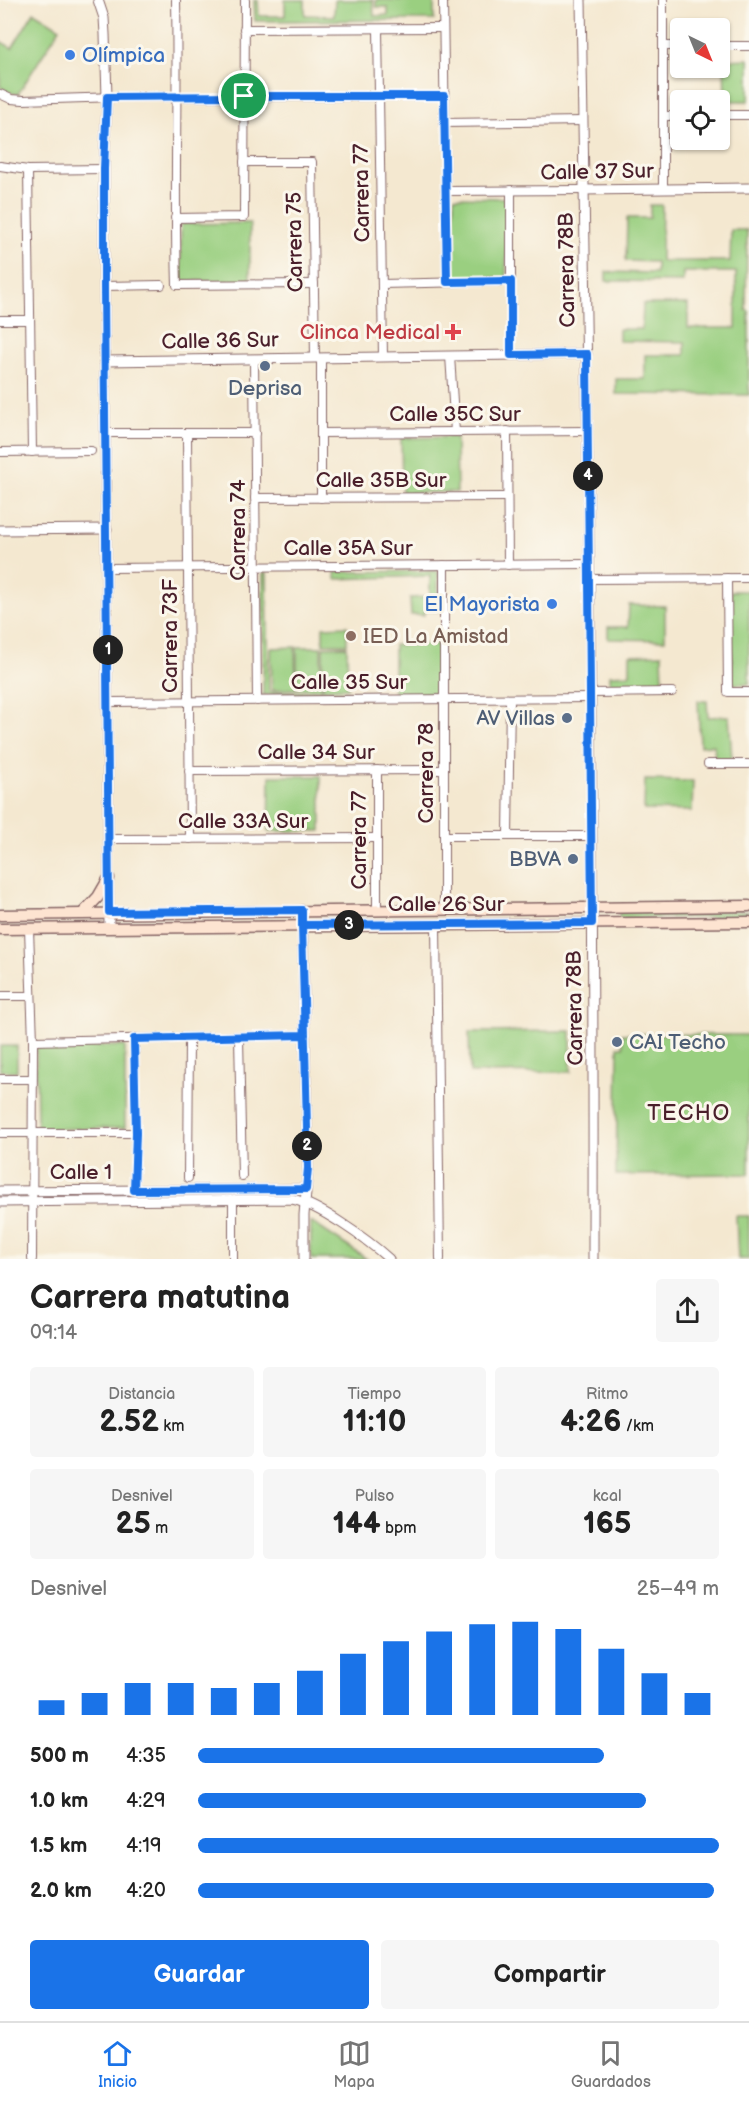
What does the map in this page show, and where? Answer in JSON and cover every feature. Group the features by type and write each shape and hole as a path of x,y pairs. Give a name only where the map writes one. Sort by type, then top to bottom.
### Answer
{"main road":[{"path":"83,913 98,897 109,878"},
{"name":"Calle 26 Sur","path":"0,915 749,906"},
{"name":"Calle 26 Sur","path":"0,929 749,921"}],"street":[{"path":"98,0 104,18 107,97 104,169 104,286 109,928"},
{"path":"176,0 177,285 314,284"},
{"path":"175,218 244,217 245,0"},
{"path":"443,0 447,282"},
{"name":"Carrera 78B","path":"581,0 588,431 593,1259"},
{"path":"663,0 663,189"},
{"path":"244,29 443,28"},
{"name":"Carrera 77","path":"378,29 383,357"},
{"path":"663,46 670,46"},
{"path":"730,46 749,46"},
{"path":"0,94 11,99 23,100 177,96 444,96"},
{"path":"730,115 749,115"},
{"path":"663,116 670,116"},
{"path":"444,123 583,121"},
{"name":"Carrera 75","path":"244,162 312,162 321,498"},
{"path":"0,166 28,170 104,169"},
{"path":"28,170 32,452"},
{"name":"Calle 37 Sur","path":"445,191 749,188"},
{"path":"511,190 511,355"},
{"path":"382,284 511,281"},
{"path":"104,286 161,285"},
{"path":"0,320 30,320"},
{"name":"Calle 36 Sur","path":"105,360 587,354"},
{"path":"450,356 455,432"},
{"name":"Carrera 74","path":"254,358 257,701"},
{"path":"507,431 508,565"},
{"name":"Calle 35C Sur","path":"321,433 588,431"},
{"path":"106,433 255,433"},
{"name":"Carrera 73F","path":"187,433 190,839"},
{"path":"0,452 91,451"},
{"name":"Calle 35B Sur","path":"255,498 507,497"},
{"path":"0,530 107,529"},
{"name":"Calle 35A Sur","path":"107,568 589,564"},
{"name":"Carrera 78","path":"444,565 444,909"},
{"path":"728,578 728,692 749,692"},
{"path":"589,579 749,578"},
{"name":"Calle 35 Sur","path":"108,702 510,699 672,692"},
{"path":"508,836 510,699"},
{"path":"708,764 749,764"},
{"name":"Carrera 77","path":"377,770 377,910"},
{"name":"Calle 34 Sur","path":"189,771 444,770"},
{"path":"444,837 591,836"},
{"name":"Calle 33A Sur","path":"108,839 377,838"},
{"path":"302,910 308,1168 304,1259"},
{"path":"436,924 440,1259"},
{"path":"29,929 33,1041 32,1259"},
{"path":"0,996 31,996"},
{"path":"33,1041 305,1035"},
{"path":"188,1178 189,1038"},
{"path":"239,1038 242,1176"},
{"path":"134,1039 136,1133 134,1190"},
{"path":"0,1078 32,1079"},
{"path":"0,1133 136,1133"},
{"path":"173,1189 173,1200"},
{"name":"Calle 1","path":"0,1191 306,1189"},
{"name":"Calle 1","path":"0,1202 285,1198 305,1202"},
{"path":"233,1200 233,1259"},
{"path":"305,1202 323,1211 381,1251 398,1259"},
{"path":"381,1251 389,1259"}],"green space":[{"path":"254,0 258,0 259,16 285,16 285,0 305,0 305,15 334,16 335,0 373,0 374,16 388,15 388,7 376,7 376,0 434,0 434,20 255,21"},
{"path":"34,12 60,28 18,94 10,93 0,87 0,41 12,48"},
{"path":"749,59 749,101 730,101 730,90 725,90 724,78 730,78 730,60"},
{"path":"454,197 508,198 506,278 452,278"},
{"path":"650,205 662,205 661,261 730,261 731,230 747,230 746,310 749,311 749,395 616,394 616,379 645,379 645,355 685,355 685,342 619,341 619,329 642,329 643,304 688,304 688,328 736,328 736,272 683,272 683,282 606,281 606,272 656,273 656,262 626,261 627,218 650,218"},
{"path":"250,223 250,281 181,281 181,224"},
{"path":"456,437 457,492 402,493 401,438"},
{"path":"438,571 438,611 424,611 424,615 411,615 410,598 430,597 430,576 336,579 335,572"},
{"path":"263,573 267,573 269,692 374,692 374,694 263,695"},
{"path":"731,591 749,591 749,684 732,684"},
{"path":"629,605 665,606 665,640 608,639 608,627 628,627"},
{"path":"347,626 347,644 323,644 323,627"},
{"path":"438,644 438,693 394,694 394,645"},
{"path":"347,646 348,688 323,689 323,647"},
{"path":"295,647 296,689 272,690 271,648"},
{"path":"297,647 321,647 321,689 297,689"},
{"path":"662,654 663,684 610,685 610,675 630,674 630,655"},
{"path":"698,701 707,701 708,717 729,716 732,759 715,760 714,745 700,746"},
{"path":"270,776 321,776 321,831 269,831"},
{"path":"645,780 693,781 692,811 644,810"},
{"path":"749,911 749,917 619,918 619,912"},
{"path":"571,1031 571,1072 470,1073 469,1032"},
{"path":"622,1034 749,1035 749,1174 616,1175 618,1047 623,1047"},
{"path":"0,1046 17,1046 17,1071 0,1071"},
{"path":"125,1046 125,1128 37,1129 36,1047"},
{"path":"736,1216 749,1216 749,1259 738,1259"},
{"path":"311,1222 367,1259 311,1259"}],"place":[{"name":"Olímpica","path":"70,55"},
{"name":"Clinca Medical","path":"453,332"},
{"name":"Deprisa","path":"265,366"},
{"name":"El Mayorista","path":"552,604"},
{"name":"IED La Amistad","path":"351,636"},
{"name":"AV Villas","path":"567,718"},
{"name":"BBVA","path":"573,859"},
{"name":"CAI Techo","path":"617,1042"}],"district":[{"name":"TECHO","path":"689,1113"}],"route":[{"path":"244,96 107,97 104,169 104,286 109,912 302,910 302,925 308,1168 306,1189 134,1190 136,1133 134,1039 239,1038 305,1035 302,925 592,923 587,354 511,355 511,281 447,282 444,96 244,96"}]}
